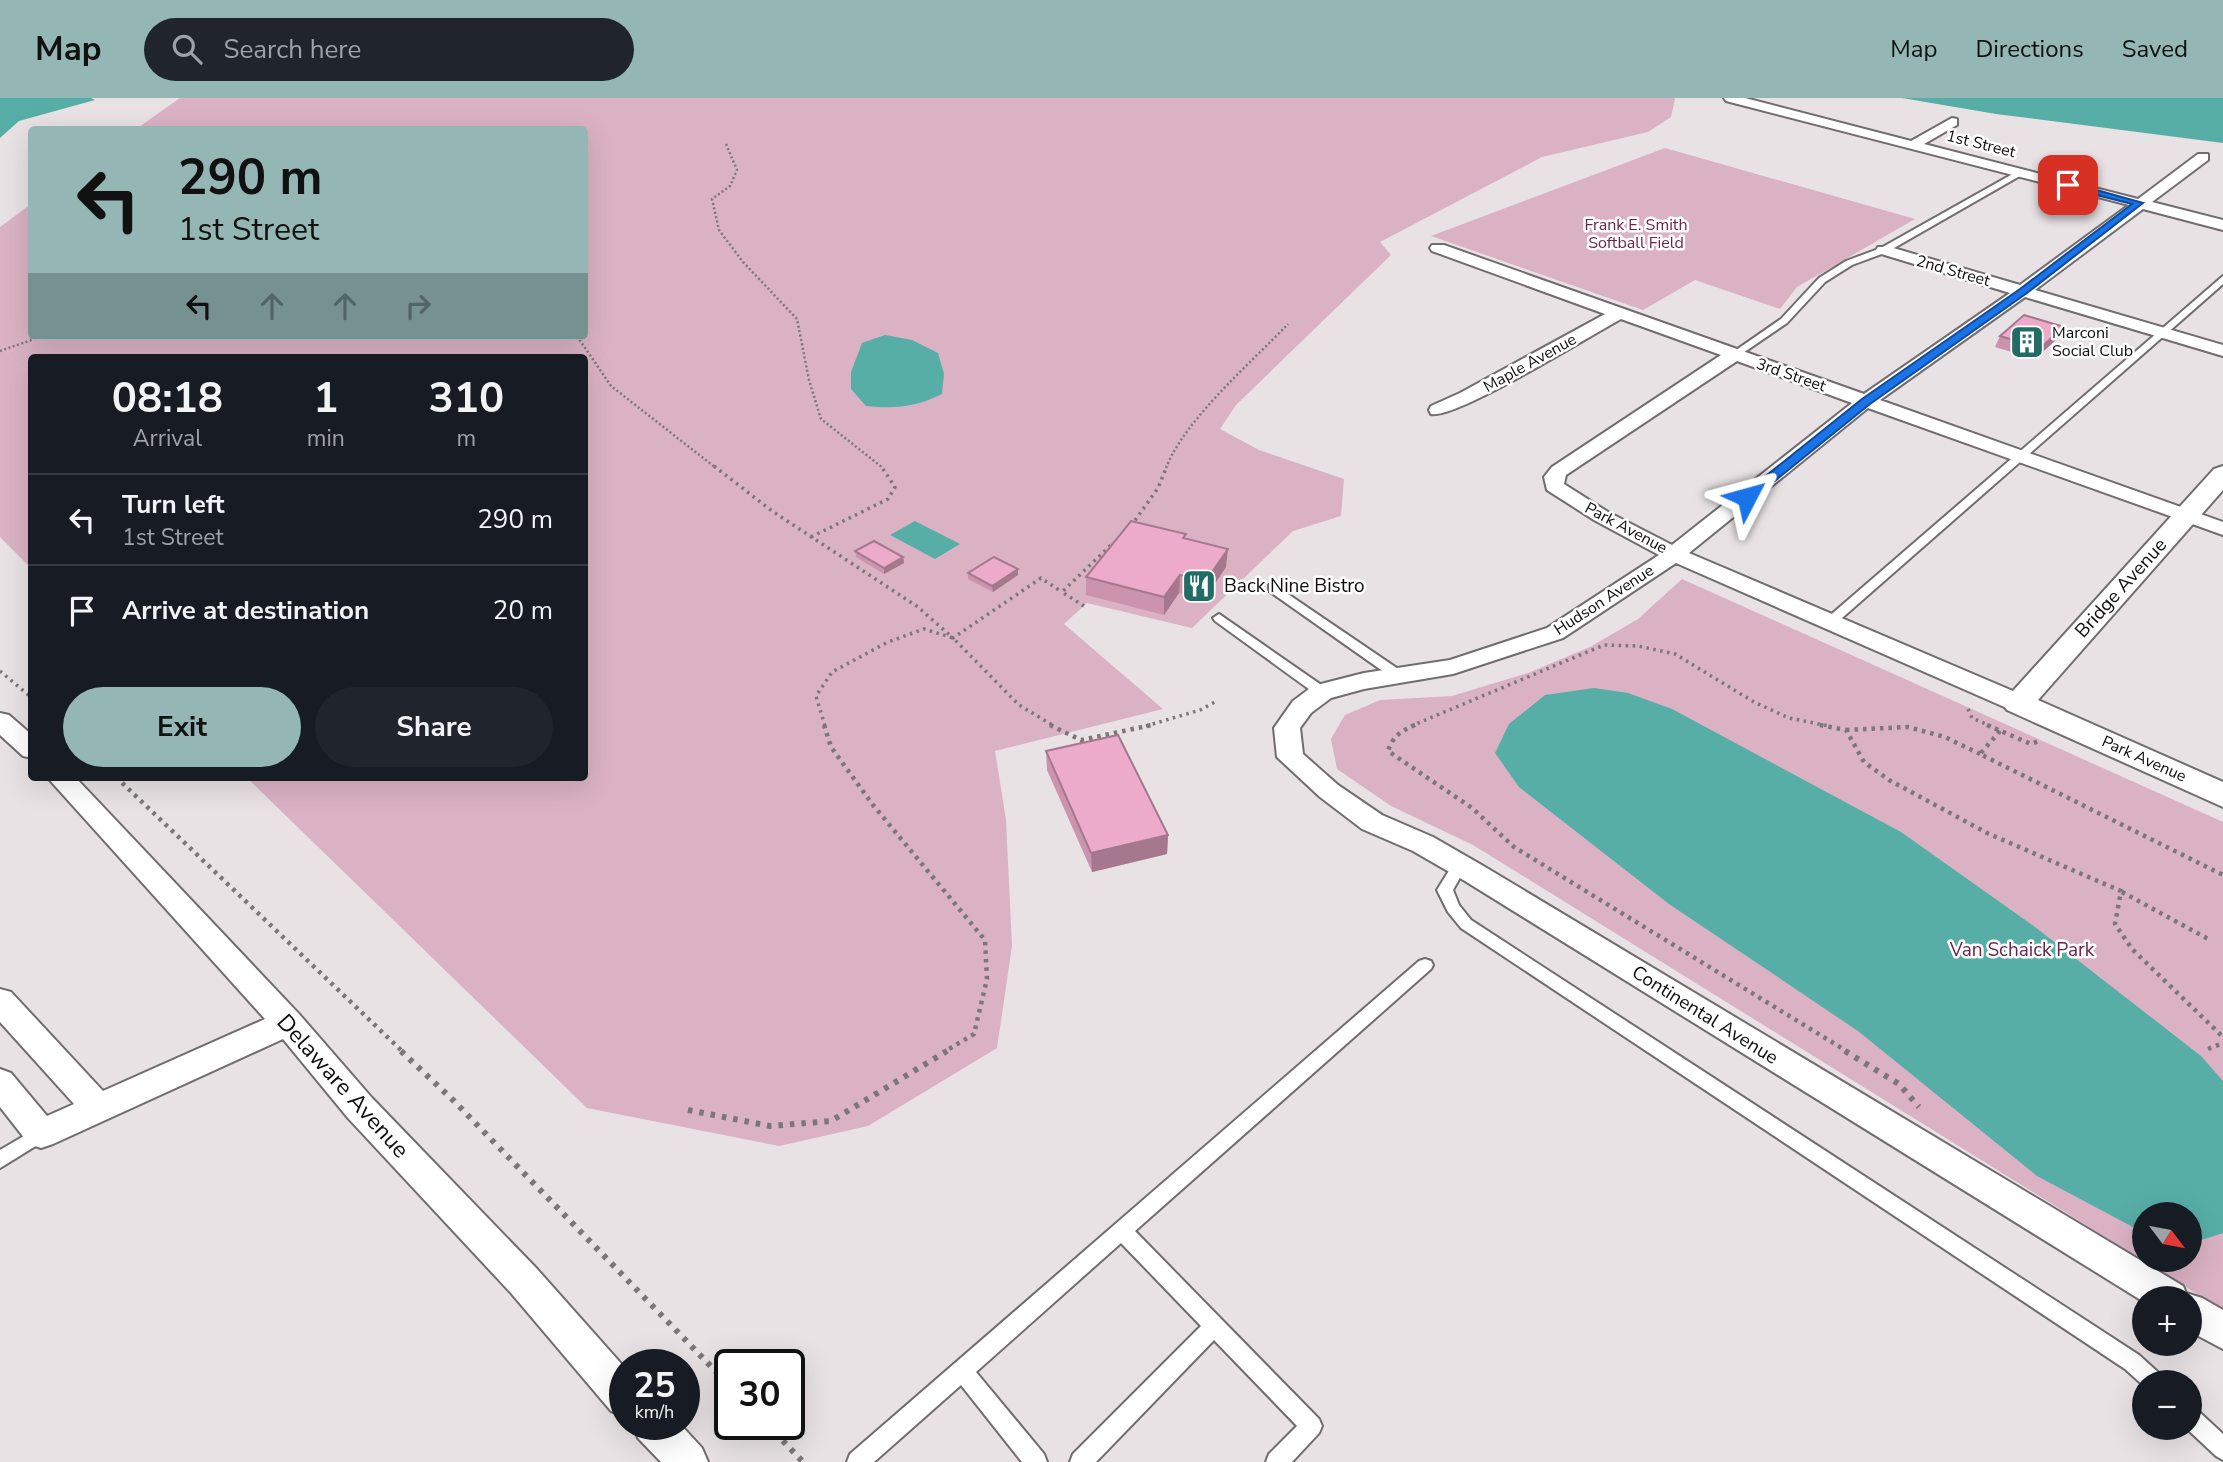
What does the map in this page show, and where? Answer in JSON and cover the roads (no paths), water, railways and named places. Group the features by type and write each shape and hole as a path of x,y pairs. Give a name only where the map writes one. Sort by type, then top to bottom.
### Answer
{"street":[{"name":"1st Street","path":"1730,98 2223,225"},
{"path":"1913,145 1952,122"},
{"name":"Hudson Avenue","path":"1312,700 1364,681 1453,667 1555,633 1674,554 1866,401 2023,291 2203,157"},
{"name":"3rd Street","path":"1438,248 2223,529"},
{"name":"2nd Street","path":"1884,250 2223,351"},
{"name":"Maple Avenue","path":"1438,410 1475,393 1621,312"},
{"name":"Park Avenue","path":"1734,355 1559,471 1553,477 1554,486 1569,497 1674,554 2223,795"},
{"name":"Bridge Avenue","path":"2018,703 2223,474"},
{"name":"Continental Avenue","path":"1312,700 1287,728 1290,757 1329,791 1371,822 1423,844 1460,865 2150,1286"},
{"path":"0,720 28,746"},
{"name":"Delaware Avenue","path":"64,781 288,1023 360,1108 524,1281 609,1379"},
{"path":"0,1001 98,1108"},
{"path":"0,1083 41,1134 288,1023"},
{"path":"2202,1318 2223,1331"},
{"path":"667,1440 688,1462"}],"lane":[{"name":"Park Avenue","path":"1734,355 1784,321 1822,280 1849,263 1884,250 2021,173"},
{"path":"1830,622 2223,279"},
{"path":"1273,588 1399,676"},
{"path":"1219,618 1312,700"},
{"path":"1460,865 1445,890 1452,908 1466,924 2120,1354 2139,1370"},
{"path":"858,1462 1425,965"},
{"path":"0,1160 41,1134"},
{"path":"1122,1231 1312,1426 1277,1462"},
{"path":"1081,1462 1214,1326"},
{"path":"962,1371 1036,1462"},
{"path":"2202,1429 2223,1449"}],"water":[{"path":"0,98 95,100 19,121 0,138"},
{"path":"1902,98 2223,98 2223,143 1996,114"},
{"path":"885,335 912,340 938,353 944,374 942,394 905,406 866,406 851,389 851,372 862,343"},
{"path":"915,521 960,544 935,559 890,535"},
{"path":"1594,688 1628,693 1672,709 1901,832 2035,927 2201,1056 2223,1081 2223,1233 2202,1240 2202,1202 2132,1202 2132,1227 2037,1176 1858,1031 1669,904 1519,787 1495,753 1509,724 1545,695"}],"place":[{"name":"Marconi Social Club","path":"2027,342"},
{"name":"Back Nine Bistro","path":"1199,586"}],"park label":[{"name":"Frank E. Smith Softball Field","path":"1636,234"},
{"name":"Van Schaick Park","path":"2022,950"}]}
